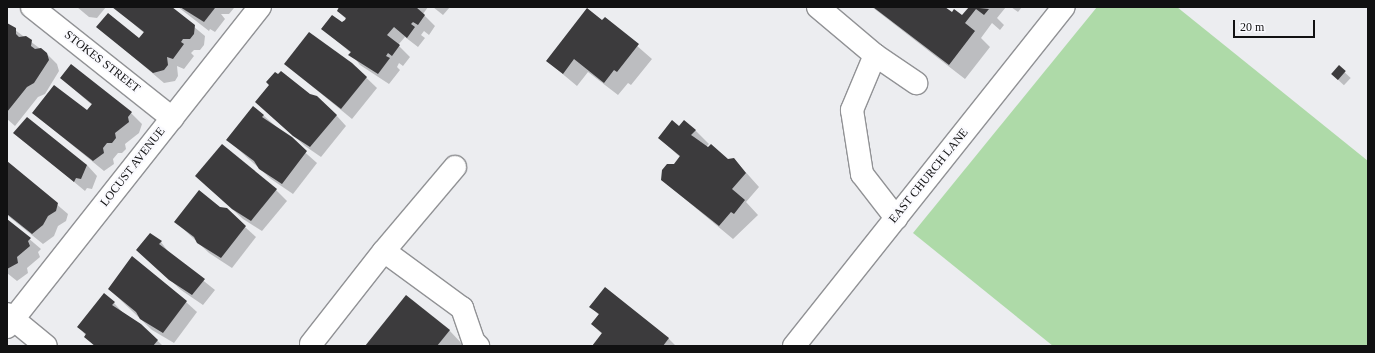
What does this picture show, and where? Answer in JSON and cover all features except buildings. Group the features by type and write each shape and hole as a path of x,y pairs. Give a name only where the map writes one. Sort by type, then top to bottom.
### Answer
{"street":[{"name":"STOKES STREET","path":"32,7 172,118"},
{"name":"LOCUST AVENUE","path":"9,320 260,7"},
{"path":"818,7 875,55 916,83"},
{"name":"EAST CHURCH LANE","path":"794,346 1064,7"},
{"path":"875,55 852,110 862,174 896,218"},
{"path":"311,344 384,251 455,167"},
{"path":"384,251 462,308 474,342 478,346"},
{"path":"9,320 46,346"}],"green space":[{"path":"1097,7 1177,7 1368,161 1368,346 1053,346 913,233"}]}
